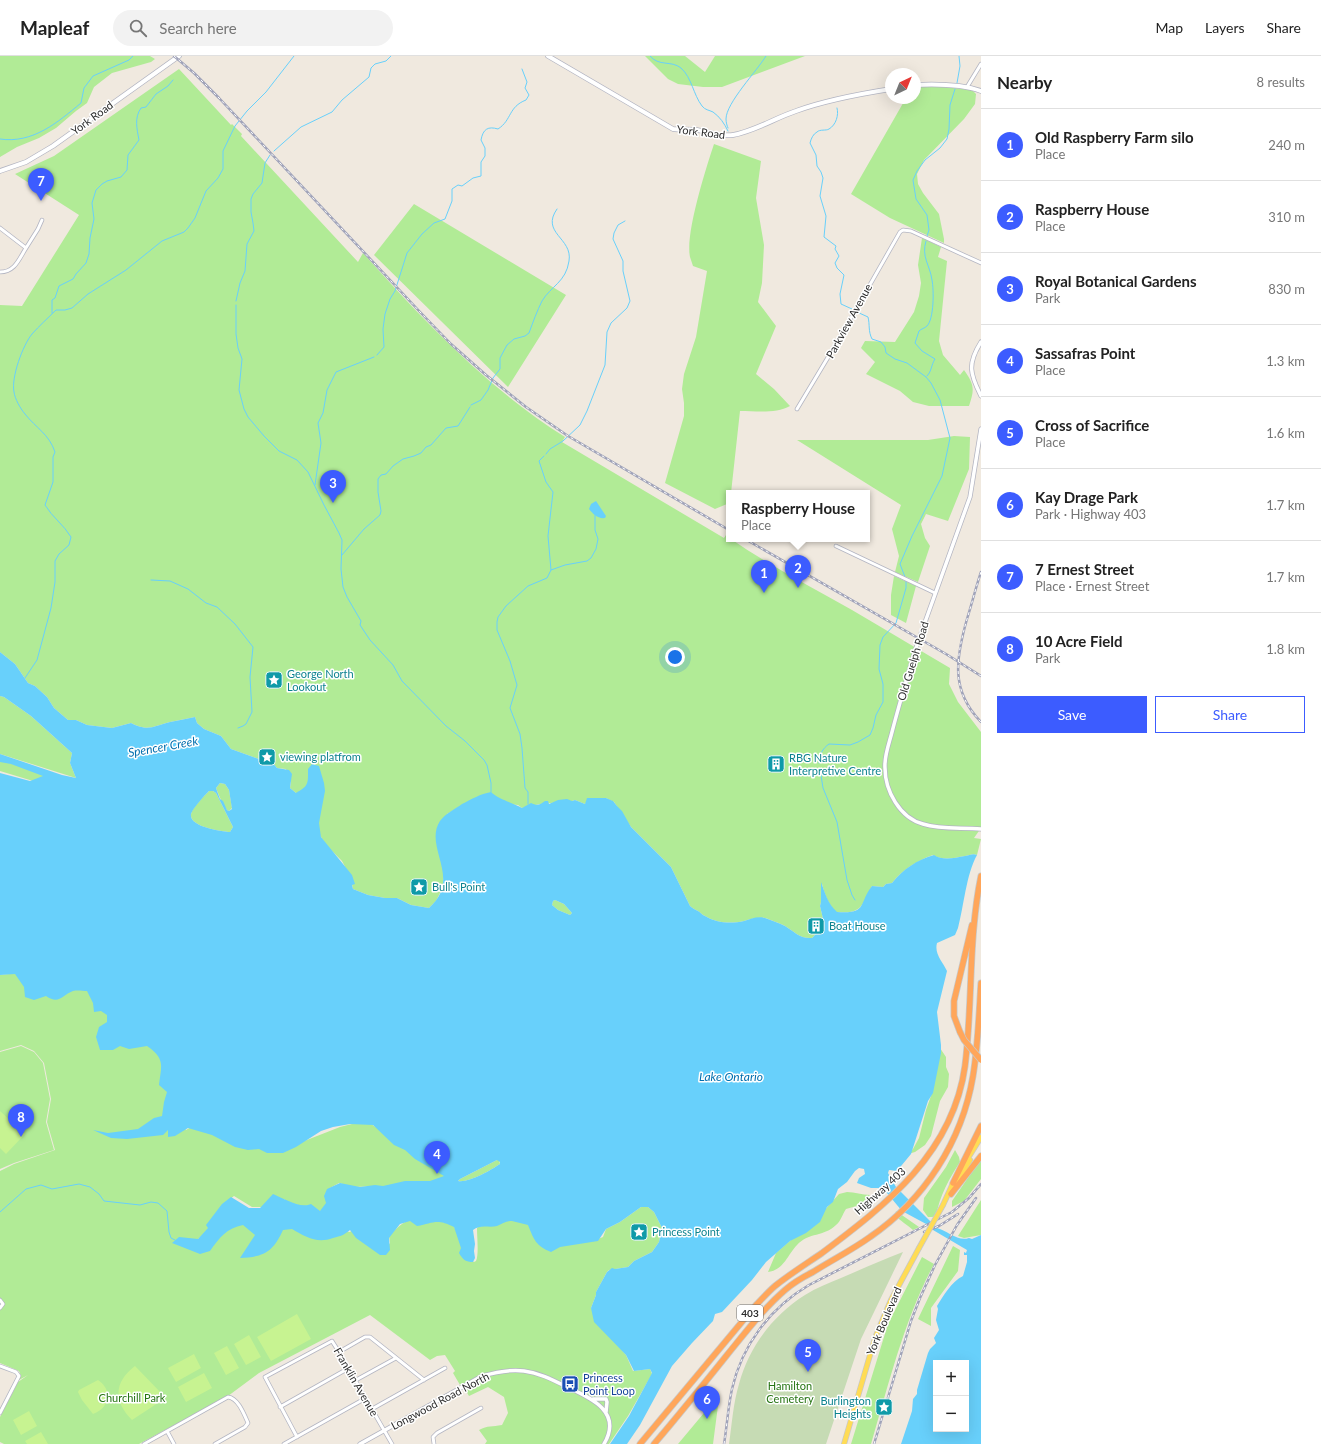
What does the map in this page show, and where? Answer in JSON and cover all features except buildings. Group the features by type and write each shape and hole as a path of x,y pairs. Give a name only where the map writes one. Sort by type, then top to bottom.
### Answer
{"highway":[{"name":"Highway 403","path":"640,1444 756,1306 775,1287 882,1205 906,1182 930,1154 941,1138 956,1107 965,1067 976,909 981,876"},
{"path":"976,909 954,1001 954,1016 964,1040 981,1060"},
{"name":"403","path":"654,1444 762,1312 786,1289 870,1238 895,1219 918,1194 942,1161 958,1127 973,1076 981,983"},
{"path":"953,1183 981,1126"},
{"path":"951,1194 981,1156"}],"main road":[{"name":"York Road","path":"0,171 26,162 53,146 179,56"},
{"name":"York Road","path":"548,56 673,129 696,130 725,136 755,129 798,110 826,102 885,90"},
{"path":"921,85 932,84 967,87 981,91"},
{"name":"York Boulevard","path":"844,1444 876,1334 891,1300 918,1248 943,1205 953,1183 981,1137"},
{"name":"York Boulevard","path":"943,1205 981,1142"}],"street":[{"path":"967,87 981,64"},
{"path":"0,272 11,270 18,262 42,220"},
{"path":"0,228 26,248 22,256"},
{"name":"Parkview Avenue","path":"797,409 900,232 903,230 911,231 981,263"},
{"path":"981,342 974,354 971,367 973,379 981,396"},
{"name":"Old Guelph Road","path":"981,429 970,497 915,650 885,759 888,787 900,808 908,816 922,824 981,829"},
{"path":"836,546 935,593"},
{"path":"0,1300 2,1304 0,1308"},
{"path":"340,1352 368,1337 424,1380"},
{"name":"Franklin Avenue","path":"280,1407 265,1377 332,1341 340,1352 392,1444"},
{"path":"356,1380 396,1358"},
{"path":"0,1366 16,1372 19,1376 2,1406 0,1413"},
{"path":"297,1437 280,1407 349,1368"},
{"path":"372,1409 444,1368"},
{"name":"Longwood Road North","path":"360,1444 474,1380 482,1376 501,1371 517,1370 538,1374 592,1399 602,1406 606,1413"},
{"path":"144,1444 229,1396 236,1400 248,1423 245,1427 215,1444"},
{"path":"285,1444 366,1398"},
{"path":"592,1399 606,1399 607,1402 606,1413 610,1430 608,1438 604,1444"},
{"path":"434,1444 433,1437 437,1433 481,1408"},
{"path":"167,1431 174,1444"}],"green space":[{"path":"0,56 150,56 155,59 151,62 112,73 94,87 87,103 56,128 0,157"},
{"path":"645,56 685,56 705,72 715,56 805,56 722,87 703,87 678,84 668,79"},
{"path":"179,69 231,125 232,124 242,134 241,136 358,262 363,253 409,304 458,352 509,397 536,418 565,437 562,442 724,538 726,535 726,542 736,542 950,668 949,684 958,702 981,732 981,828 974,838 981,839 977,855 973,854 957,858 941,858 933,855 905,870 892,883 886,884 883,887 872,886 863,904 851,912 836,912 827,899 822,884 820,906 824,923 812,938 808,938 798,935 785,926 765,918 724,922 709,918 692,908 671,867 631,827 614,802 606,798 592,798 585,804 575,800 540,804 522,808 518,805 471,800 447,814 443,887 436,901 429,908 411,905 397,898 385,898 368,895 353,889 352,884 354,884 342,861 326,845 296,793 290,788 291,782 286,769 277,768 271,761 267,762 231,749 221,736 204,729 197,723 195,717 147,728 131,723 112,728 87,725 76,720 68,720 54,708 47,697 35,686 28,683 15,664 0,652 0,305 22,306 79,215 15,174 54,156"},
{"path":"921,87 943,87 972,90 976,94 975,104 964,119 924,160 917,174 918,184 939,214 944,243 890,218 851,194 903,104 921,104"},
{"path":"714,144 761,161 756,198 764,245 762,283 758,302 776,326 756,374 774,389 790,406 784,409 772,411 740,411 731,490 726,490 726,504 715,509 665,483 684,416 682,389 684,374 696,337 707,271 693,266 689,247 693,217"},
{"path":"414,204 566,295 508,387 374,255"},
{"path":"922,238 941,247 938,257 947,261 939,341 943,355 960,375 964,370 972,383 973,391 969,406 929,406 913,402 900,391 866,374 875,362 861,348 865,341 895,342 914,312 921,283 918,265"},
{"path":"954,436 970,437 969,469 948,521 926,514 921,524 925,538 930,546 918,582 895,572 899,556 892,529 901,505 797,440 928,440"},
{"path":"894,576 916,586 906,623 891,615 891,595"},
{"path":"0,696 4,697 31,716 72,753 70,763 76,778 0,754"},
{"path":"0,760 78,785 33,781 0,771"},
{"path":"220,783 225,784 229,790 232,808 229,811 219,797 216,788"},
{"path":"209,791 216,793 233,827 230,832 206,828 195,822 192,818 191,814 198,802"},
{"path":"555,900 564,904 572,913 570,915 558,910 552,905 553,901"},
{"name":"Churchill Park","path":"18,973 79,989 90,990 159,1052 170,1091 167,1114 153,1121 183,1125 186,1130 191,1127 289,1147 340,1127 356,1123 371,1124 441,1170 447,1179 396,1188 378,1186 354,1187 339,1183 330,1188 331,1204 319,1212 317,1209 287,1202 284,1199 263,1207 252,1207 234,1196 225,1203 212,1227 198,1239 194,1239 186,1247 242,1220 350,1232 353,1229 386,1249 390,1243 389,1236 399,1226 412,1219 421,1219 453,1224 467,1257 474,1262 476,1261 477,1254 478,1227 514,1219 593,1241 603,1237 606,1229 620,1222 641,1207 648,1207 654,1212 662,1228 659,1242 652,1252 634,1261 628,1267 609,1270 596,1292 591,1308 626,1355 633,1371 650,1369 652,1374 628,1416 609,1444 485,1444 487,1441 479,1430 482,1428 502,1425 508,1413 504,1397 488,1387 469,1396 462,1384 460,1385 453,1373 455,1371 445,1355 437,1356 430,1360 370,1315 259,1373 228,1396 139,1444 4,1444 0,1442 0,1417 18,1382 28,1375 19,1380 21,1376 19,1371 0,1363 0,1171 14,1164 55,1150 47,1122 51,1099 44,1063 34,1051 21,1045 0,1051 0,975"},
{"path":"21,1046 34,1052 43,1063 50,1099 46,1122 54,1150 0,1169 0,1052"},
{"path":"940,1048 946,1057 946,1067 949,1074 948,1087 940,1101 931,1136 925,1145 915,1152 908,1154 913,1149 919,1138 932,1093"},
{"path":"0,1111 25,1134 6,1154 0,1148"},
{"path":"955,1150 960,1162 945,1188 936,1216 928,1217 923,1210 924,1198 946,1167"},
{"path":"981,1159 981,1179 964,1201 952,1207 952,1201"},
{"path":"499,1160 500,1164 486,1173 468,1180 458,1181 460,1179"},
{"path":"847,1192 870,1195 860,1205 846,1209 839,1222 831,1229 806,1238 802,1241 797,1245 782,1265 773,1271 768,1272 776,1253 822,1213 839,1194"},
{"path":"981,1200 981,1235 964,1238 958,1236"},
{"path":"896,1211 919,1227 913,1230 895,1215"},
{"path":"953,1246 960,1250 958,1271 931,1308 931,1326 918,1319"},
{"name":"Hamilton Cemetery","path":"903,1252 861,1339 826,1444 729,1444 735,1399 743,1370 756,1345 773,1322 793,1303 814,1290"},
{"path":"922,1257 934,1264 923,1285 906,1329 871,1444 851,1444 888,1324"},
{"path":"297,1314 311,1339 271,1361 257,1337"},
{"path":"249,1335 261,1357 246,1365 234,1344"},
{"path":"227,1346 239,1368 226,1375 214,1353"},
{"path":"194,1354 201,1368 176,1382 168,1368"},
{"name":"Churchill Park","path":"135,1366 165,1397 132,1420 122,1406 118,1392 123,1379"},
{"path":"204,1373 212,1388 186,1402 178,1387"},
{"path":"98,1380 106,1389 108,1398 103,1408 93,1414 82,1400 78,1392 79,1390"},
{"path":"719,1395 713,1444 678,1444"},
{"path":"29,1411 37,1426 21,1435 13,1420"},
{"path":"41,1432 48,1444 27,1444 25,1441"}],"water":[{"path":"596,501 606,516 605,518 598,517 589,509 591,504"},
{"name":"Lake Ontario","path":"0,652 15,664 28,683 35,686 47,697 54,708 68,720 76,720 87,725 112,728 131,723 147,728 195,717 197,723 204,729 221,736 231,749 267,762 271,761 277,768 289,770 292,774 290,788 296,793 306,786 308,769 312,764 319,766 325,791 319,823 321,837 352,875 355,884 352,885 353,889 368,895 385,898 397,898 411,905 429,908 439,897 443,885 443,874 436,841 436,831 440,821 447,814 462,804 480,795 491,792 498,797 522,808 531,803 538,805 548,801 549,804 558,800 567,799 585,804 587,798 606,798 613,801 622,811 631,827 671,867 692,908 709,918 729,923 762,917 785,926 798,935 808,938 812,938 824,923 820,906 821,882 829,902 837,912 854,911 861,906 872,886 883,887 886,884 892,883 906,869 922,860 934,855 941,858 957,858 973,854 977,855 970,872 958,928 955,935 937,943 936,947 947,971 937,1012 941,1053 933,1093 928,1101 911,1154 897,1171 889,1170 888,1173 896,1187 937,1228 961,1239 972,1239 981,1235 981,1444 901,1444 912,1411 913,1399 917,1394 928,1353 936,1343 934,1338 939,1330 936,1320 938,1309 937,1306 951,1285 963,1276 967,1262 967,1255 964,1255 964,1252 966,1253 967,1250 933,1230 928,1225 902,1211 887,1193 878,1188 871,1188 857,1183 859,1178 865,1174 864,1169 859,1168 855,1171 847,1182 838,1189 833,1202 827,1207 820,1222 806,1233 790,1241 766,1262 752,1280 722,1312 715,1314 713,1321 672,1366 640,1425 627,1444 610,1444 629,1416 652,1373 650,1369 634,1371 626,1355 594,1322 591,1308 596,1292 607,1272 612,1268 628,1267 634,1261 652,1252 659,1242 662,1228 654,1212 648,1207 641,1207 620,1222 606,1229 598,1241 560,1247 551,1252 536,1242 528,1225 512,1221 497,1226 479,1227 473,1230 475,1258 473,1262 468,1262 459,1253 461,1248 454,1227 439,1222 417,1226 410,1221 400,1224 389,1238 390,1250 386,1255 380,1255 356,1238 350,1230 340,1236 327,1240 317,1240 307,1237 292,1229 283,1230 275,1244 267,1252 262,1255 240,1258 255,1235 243,1225 232,1228 220,1238 210,1251 200,1254 172,1243 179,1237 198,1239 208,1228 206,1225 222,1204 231,1197 249,1208 260,1208 273,1194 297,1204 311,1204 320,1211 326,1203 324,1196 327,1189 340,1183 360,1187 375,1185 383,1186 405,1181 430,1181 444,1176 415,1159 405,1150 394,1145 373,1125 350,1124 333,1127 321,1131 296,1147 283,1153 267,1153 259,1149 248,1150 235,1147 212,1135 188,1128 175,1136 168,1137 168,1130 163,1135 127,1139 111,1138 93,1130 108,1133 138,1129 154,1118 162,1116 167,1092 159,1085 161,1068 160,1059 147,1046 129,1049 120,1046 113,1050 100,1050 96,1037 99,1027 107,1022 107,1015 101,1011 94,1012 93,1003 87,991 73,991 54,1000 46,996 34,1000 25,997 24,987 15,974 0,975 0,773 30,781 43,776 11,764 0,762 0,754 62,775 76,778 70,763 72,753 31,716 4,697 0,696","holes":["220,783 225,784 229,790 232,809 229,811 220,799 216,788","209,791 216,793 233,827 230,832 206,828 195,822 192,818 192,811","555,900 564,904 572,913 570,915 558,910 552,905 553,901","497,1160 500,1162 500,1164 480,1176 468,1180 458,1181"]}],"waterway":[{"path":"0,139 12,140 34,135 54,124 81,103 84,88 93,76 129,60 133,56"},
{"path":"25,678 37,660 51,608 55,582 55,561 59,554 69,545 71,537 45,505 53,482 53,457 55,452 46,436 23,412 15,395 14,378 25,346 32,334 56,310 72,308 88,294 126,270 162,241 184,232 188,228 195,218 206,191 218,178 223,169 223,151 235,126 247,111 266,92 294,56"},
{"path":"274,151 301,127 332,112 342,100 369,77 371,68 375,64 386,61 391,56"},
{"path":"650,56 661,63 673,64 681,68 688,76 696,96 702,106 718,116 728,131"},
{"path":"728,128 726,119 727,112 736,96 766,56"},
{"path":"957,83 960,66 959,56"},
{"path":"377,355 384,347 383,329 385,314 390,299 395,291 407,253 422,234 434,223 445,219 452,201 452,189 458,185 462,186 473,178 481,176 481,162 485,156 485,148 481,140 483,133 489,128 498,129 506,122 516,106 526,100 529,95 525,88 527,82 522,69"},
{"path":"52,313 52,300 55,298 59,286 73,279 86,263 89,254 90,238 94,219 92,203 96,190 107,181 121,177 127,170 128,155 139,140 137,132 137,116 141,108 146,107 156,94 168,86 173,80"},
{"path":"927,236 929,230 927,215 916,199 913,180 917,171 925,160 940,148 947,139 950,105 955,89"},
{"path":"837,108 837,117 833,125 828,130 816,133 812,137 810,143 816,155 817,166 823,178 820,196 826,216 824,237 836,246 835,249 839,256 835,263 837,268 844,275 840,294 841,304 852,309"},
{"path":"236,301 240,283 245,271 247,244 254,231 251,212 251,199 262,183 265,163 270,155"},
{"path":"471,405 481,400 488,390 493,378 500,369 500,358 507,345 514,339 525,336 529,333 542,301 565,274 569,261 569,253 554,230 552,224 553,217 557,209"},
{"path":"546,454 550,449 563,441 580,425 605,365 607,332 611,323 627,308 630,301 623,271 623,261 613,239 618,225 625,221"},
{"path":"926,241 925,256 933,285 932,311 929,322 926,327 919,331 915,343 922,351 935,359 927,376"},
{"path":"236,305 236,334 238,348 242,359 239,390 244,409 248,417 279,451 297,460 308,472 342,540 341,569 343,587 361,621 360,625 370,640 393,665 402,681 446,726 465,741 484,760 487,765 491,783 491,792"},
{"path":"857,312 868,317 872,339 881,342 885,347 886,353 895,359 907,363 926,377 931,383 940,400 950,438 942,476 912,536 900,564 905,577"},
{"path":"315,485 321,443 318,423 323,413 327,390 336,372 374,357"},
{"path":"342,555 364,529 380,515 381,511 378,492 378,479 381,475 386,474 393,466 403,459 421,453 426,447 431,445 446,428 458,426 470,407"},
{"path":"528,804 528,792 525,788 520,734 510,708 517,685 510,661 497,630 497,622 498,617 506,606 528,586 547,578 551,570 548,536 553,492 546,482 539,461 544,456"},
{"path":"551,570 565,565 587,561 591,558 596,549 598,539 595,530 595,515"},
{"path":"151,580 170,581 188,589 206,603 217,607 235,624 253,647 250,677 252,712 246,724 238,728"},
{"path":"819,763 821,752 829,744 850,745 870,735 876,715 883,702 883,684 879,669 880,645 883,637 896,623 906,588 906,580"},
{"path":"820,769 823,788 837,822 847,880 855,900"},
{"path":"0,1212 26,1189 41,1185 52,1189 79,1184 90,1187 99,1194 104,1201 140,1205 151,1202 158,1203 167,1211 169,1232 171,1238 175,1240"}],"railway":[{"path":"174,56 194,73 219,98 451,344 486,375 526,407 568,436 726,528"},
{"path":"750,542 946,654 981,676"},
{"path":"981,572 963,633 958,660 960,686 964,698 971,710 981,722"},
{"path":"724,1444 732,1389 737,1373 750,1343 770,1316 795,1294 809,1285 952,1212 969,1198 981,1184"},
{"path":"874,1444 911,1321 920,1298 935,1265 957,1225 976,1198"},
{"path":"924,1232 939,1226 958,1214"}],"place":[{"name":"7 Ernest Street","path":"41,201"},
{"name":"Royal Botanical Gardens","path":"333,503"},
{"name":"Raspberry House","path":"798,588"},
{"name":"Old Raspberry Farm silo","path":"764,593"},
{"name":"George North Lookout","path":"274,680"},
{"name":"viewing platfrom","path":"267,757"},
{"name":"RBG Nature Interpretive Centre","path":"776,764"},
{"name":"Bull's Point","path":"419,887"},
{"name":"Boat House","path":"816,926"},
{"name":"10 Acre Field","path":"21,1137"},
{"name":"Sassafras Point","path":"437,1174"},
{"name":"Princess Point","path":"639,1232"},
{"name":"Cross of Sacrifice","path":"808,1372"},
{"name":"Princess Point Loop","path":"570,1384"},
{"name":"Burlington Heights","path":"884,1407"},
{"name":"Kay Drage Park","path":"707,1419"}],"water label":[{"name":"Spencer Creek","path":"163,747"}]}
